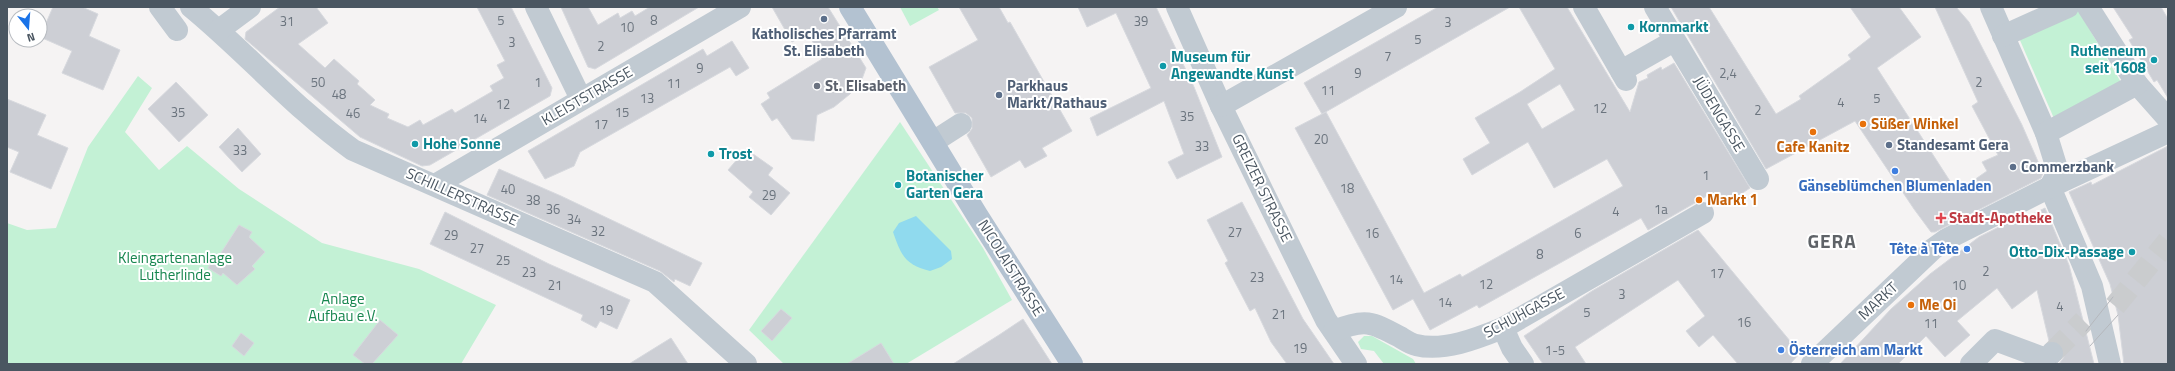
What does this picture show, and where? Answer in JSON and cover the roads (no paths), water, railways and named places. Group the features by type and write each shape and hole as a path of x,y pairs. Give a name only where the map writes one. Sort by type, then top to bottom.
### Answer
{"main road":[{"name":"NICOLAISTRASSE","path":"850,7 977,216 1072,364"}],"street":[{"path":"160,7 177,30"},
{"name":"SCHILLERSTRASSE","path":"191,7 219,30 271,82 333,136 354,150 655,282 745,364"},
{"path":"219,30 250,7"},
{"path":"536,7 581,99"},
{"name":"KLEISTSTRASSE","path":"435,185 740,7"},
{"name":"GREIZER STRASSE","path":"1177,7 1221,106 1326,320 1356,364"},
{"path":"1221,106 1396,7"},
{"path":"1584,7 1623,76 1677,45 1655,7"},
{"path":"1991,7 2046,133 2058,172 2050,186 2092,286 2110,364"},
{"path":"2003,36 2068,7"},
{"path":"2088,7 2137,84 2168,119"},
{"name":"JÜDENGASSE","path":"1677,45 1758,179"},
{"path":"2046,133 2137,84"},
{"path":"933,142 961,124"},
{"name":"MARKT","path":"1817,359 1933,249 1947,239 2050,186 2168,132"},
{"name":"SCHUHGASSE","path":"1334,331 1358,322 1376,324 1414,345 1427,347 1476,338 1503,328 1703,213"},
{"path":"1503,328 1512,348 1523,364"},
{"path":"1971,364 1995,340 2046,359 2052,353"}],"water":[{"path":"916,216 951,251 952,259 941,267 930,271 915,266 905,258 899,247 893,232 899,223"}],"tunnel":[{"path":"2115,306 2168,241"},
{"path":"2052,353 2084,321"}],"tram line":[{"path":"2086,331 2113,297"},
{"path":"2090,346 2118,315"}],"place":[{"name":"Katholisches Pfarramt St. Elisabeth","path":"824,19"},
{"name":"Kornmarkt","path":"1631,27"},
{"name":"Rutheneum seit 1608","path":"2154,60"},
{"name":"Museum für Angewandte Kunst","path":"1163,66"},
{"name":"St. Elisabeth","path":"817,86"},
{"name":"Parkhaus Markt/Rathaus","path":"999,95"},
{"name":"Süßer Winkel","path":"1863,124"},
{"name":"Cafe Kanitz","path":"1813,132"},
{"name":"Hohe Sonne","path":"415,144"},
{"name":"Standesamt Gera","path":"1889,145"},
{"name":"Trost","path":"711,154"},
{"name":"Commerzbank","path":"2013,167"},
{"name":"Gänseblümchen Blumenladen","path":"1895,171"},
{"name":"Botanischer Garten Gera","path":"898,185"},
{"name":"Markt 1","path":"1699,200"},
{"name":"Stadt-Apotheke","path":"1941,218"},
{"name":"Tête à Tête","path":"1967,249"},
{"name":"Otto-Dix-Passage","path":"2132,252"},
{"name":"Me Oi","path":"1911,305"},
{"name":"Österreich am Markt","path":"1781,350"}],"district":[{"name":"GERA","path":"1832,241"}],"park label":[{"name":"Kleingartenanlage Lutherlinde","path":"175,266"},
{"name":"Anlage Aufbau e.V.","path":"343,308"}]}
